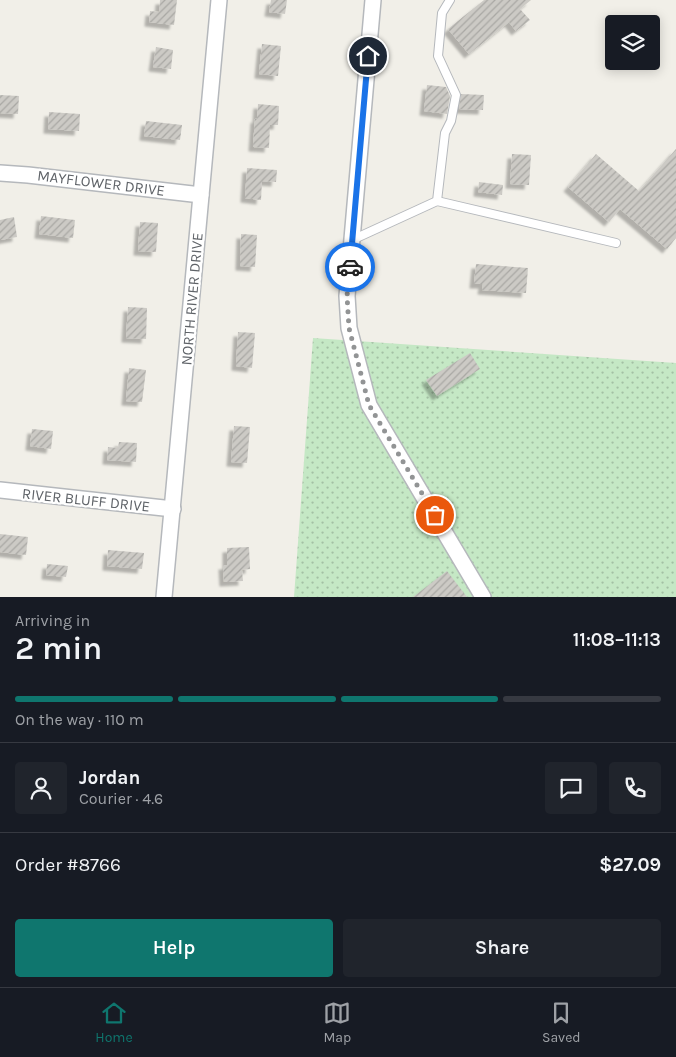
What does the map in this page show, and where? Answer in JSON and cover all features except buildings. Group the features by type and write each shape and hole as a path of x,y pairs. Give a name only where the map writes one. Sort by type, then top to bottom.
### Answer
{"street":[{"name":"NORTH RIVER DRIVE","path":"164,597 218,0"},
{"path":"373,0 347,296 349,328 369,405 483,597"},
{"name":"MAYFLOWER DRIVE","path":"0,174 38,176 201,195"},
{"name":"RIVER BLUFF DRIVE","path":"0,490 173,509"}],"lane":[{"path":"437,202 445,133 451,121 456,95 438,56 442,13 450,0"},
{"path":"352,240 437,202 616,243"}],"green space":[{"path":"313,338 676,363 676,597 294,597"}],"way so far":[{"path":"350,267 347,296 349,328 369,405 435,515"}],"route":[{"path":"350,267 368,56"}]}
